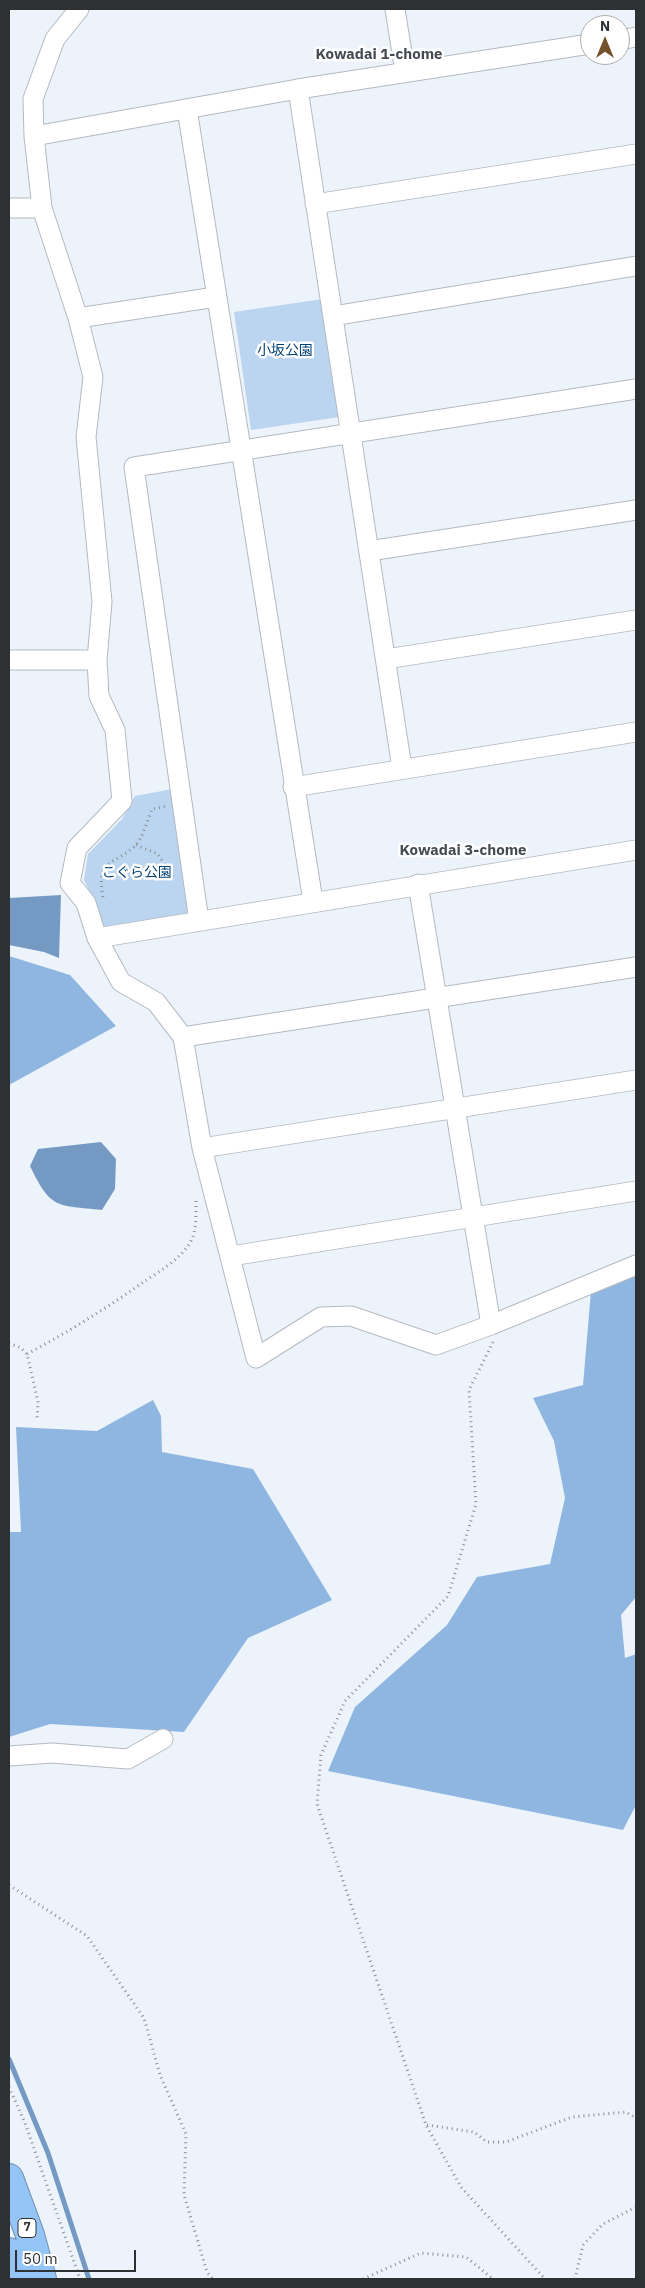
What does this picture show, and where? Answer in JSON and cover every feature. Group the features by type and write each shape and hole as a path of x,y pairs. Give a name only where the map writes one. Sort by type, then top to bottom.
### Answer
{"highway":[{"name":"7","path":"9,2178 30,2235 42,2279"},
{"name":"7","path":"9,2252 17,2279"}],"street":[{"path":"79,9 55,39 32,99 34,136 42,208 78,318 93,377 86,437 102,602 97,660 99,696 115,730 122,801 77,848 70,883 86,903 97,938 121,982 156,1002 183,1038 202,1148 232,1256 256,1358 321,1317 351,1316 436,1345 491,1325 636,1266"},
{"path":"395,9 405,72"},
{"path":"34,136 298,89 580,46"},
{"path":"298,89 402,768"},
{"path":"187,109 293,787 313,901"},
{"path":"315,204 636,154"},
{"path":"9,208 42,208"},
{"path":"333,316 636,266"},
{"path":"78,318 216,297"},
{"path":"199,922 134,467 636,389"},
{"path":"369,551 636,510"},
{"path":"386,659 636,620"},
{"path":"9,660 97,660"},
{"path":"293,787 402,768 636,732"},
{"path":"97,938 313,901 636,850"},
{"path":"418,884 491,1325"},
{"path":"183,1038 636,967"},
{"path":"202,1148 636,1080"},
{"path":"232,1256 636,1191"},
{"path":"9,1756 52,1753 128,1759 163,1739"}],"path":[{"path":"104,903 100,882 108,863 136,845 152,809 183,803"},
{"path":"136,845 158,854 174,879"},
{"path":"27,1354 83,1323 164,1268 181,1253 190,1242 194,1230 196,1193"},
{"path":"491,1325 496,1336 469,1390 476,1504 448,1596 345,1701 321,1755 317,1804 426,2125 461,2187 545,2279"},
{"path":"9,1343 21,1348 27,1354 30,1373 36,1388 37,1420"},
{"path":"9,1885 87,1936 144,2018 160,2075 186,2134 184,2195 207,2272 212,2279"},
{"path":"9,2087 25,2123 80,2279"},
{"path":"426,2125 474,2132 488,2142 506,2142 572,2117 626,2112 636,2118"},
{"path":"575,2279 583,2245 603,2224 636,2207"},
{"path":"363,2279 421,2253 466,2257 493,2279"}],"green space":[{"name":"小坂公園","path":"323,299 340,417 251,430 234,312"},
{"name":"こぐら公園","path":"173,789 192,908 187,913 102,927 96,906 84,880 88,854 122,819 135,796"}],"shaded area":[{"path":"61,895 59,958 44,952 9,945 9,898"},
{"path":"9,956 70,975 116,1026 9,1085"},
{"path":"101,1142 116,1159 115,1189 102,1210 65,1205 57,1203 50,1198 30,1166 38,1149"},
{"path":"636,1273 636,1597 621,1615 625,1658 636,1654 636,1805 623,1830 328,1771 355,1707 447,1625 477,1577 550,1564 565,1498 554,1441 533,1398 583,1385 591,1291"},
{"path":"153,1400 161,1416 162,1452 253,1469 332,1600 248,1638 184,1732 50,1724 9,1737 9,1532 21,1532 16,1427 97,1431"}],"waterway":[{"path":"9,2059 48,2153 89,2279"}],"district":[{"name":"Kowadai 1-chome","path":"379,55"},
{"name":"Kowadai 3-chome","path":"463,851"}]}
